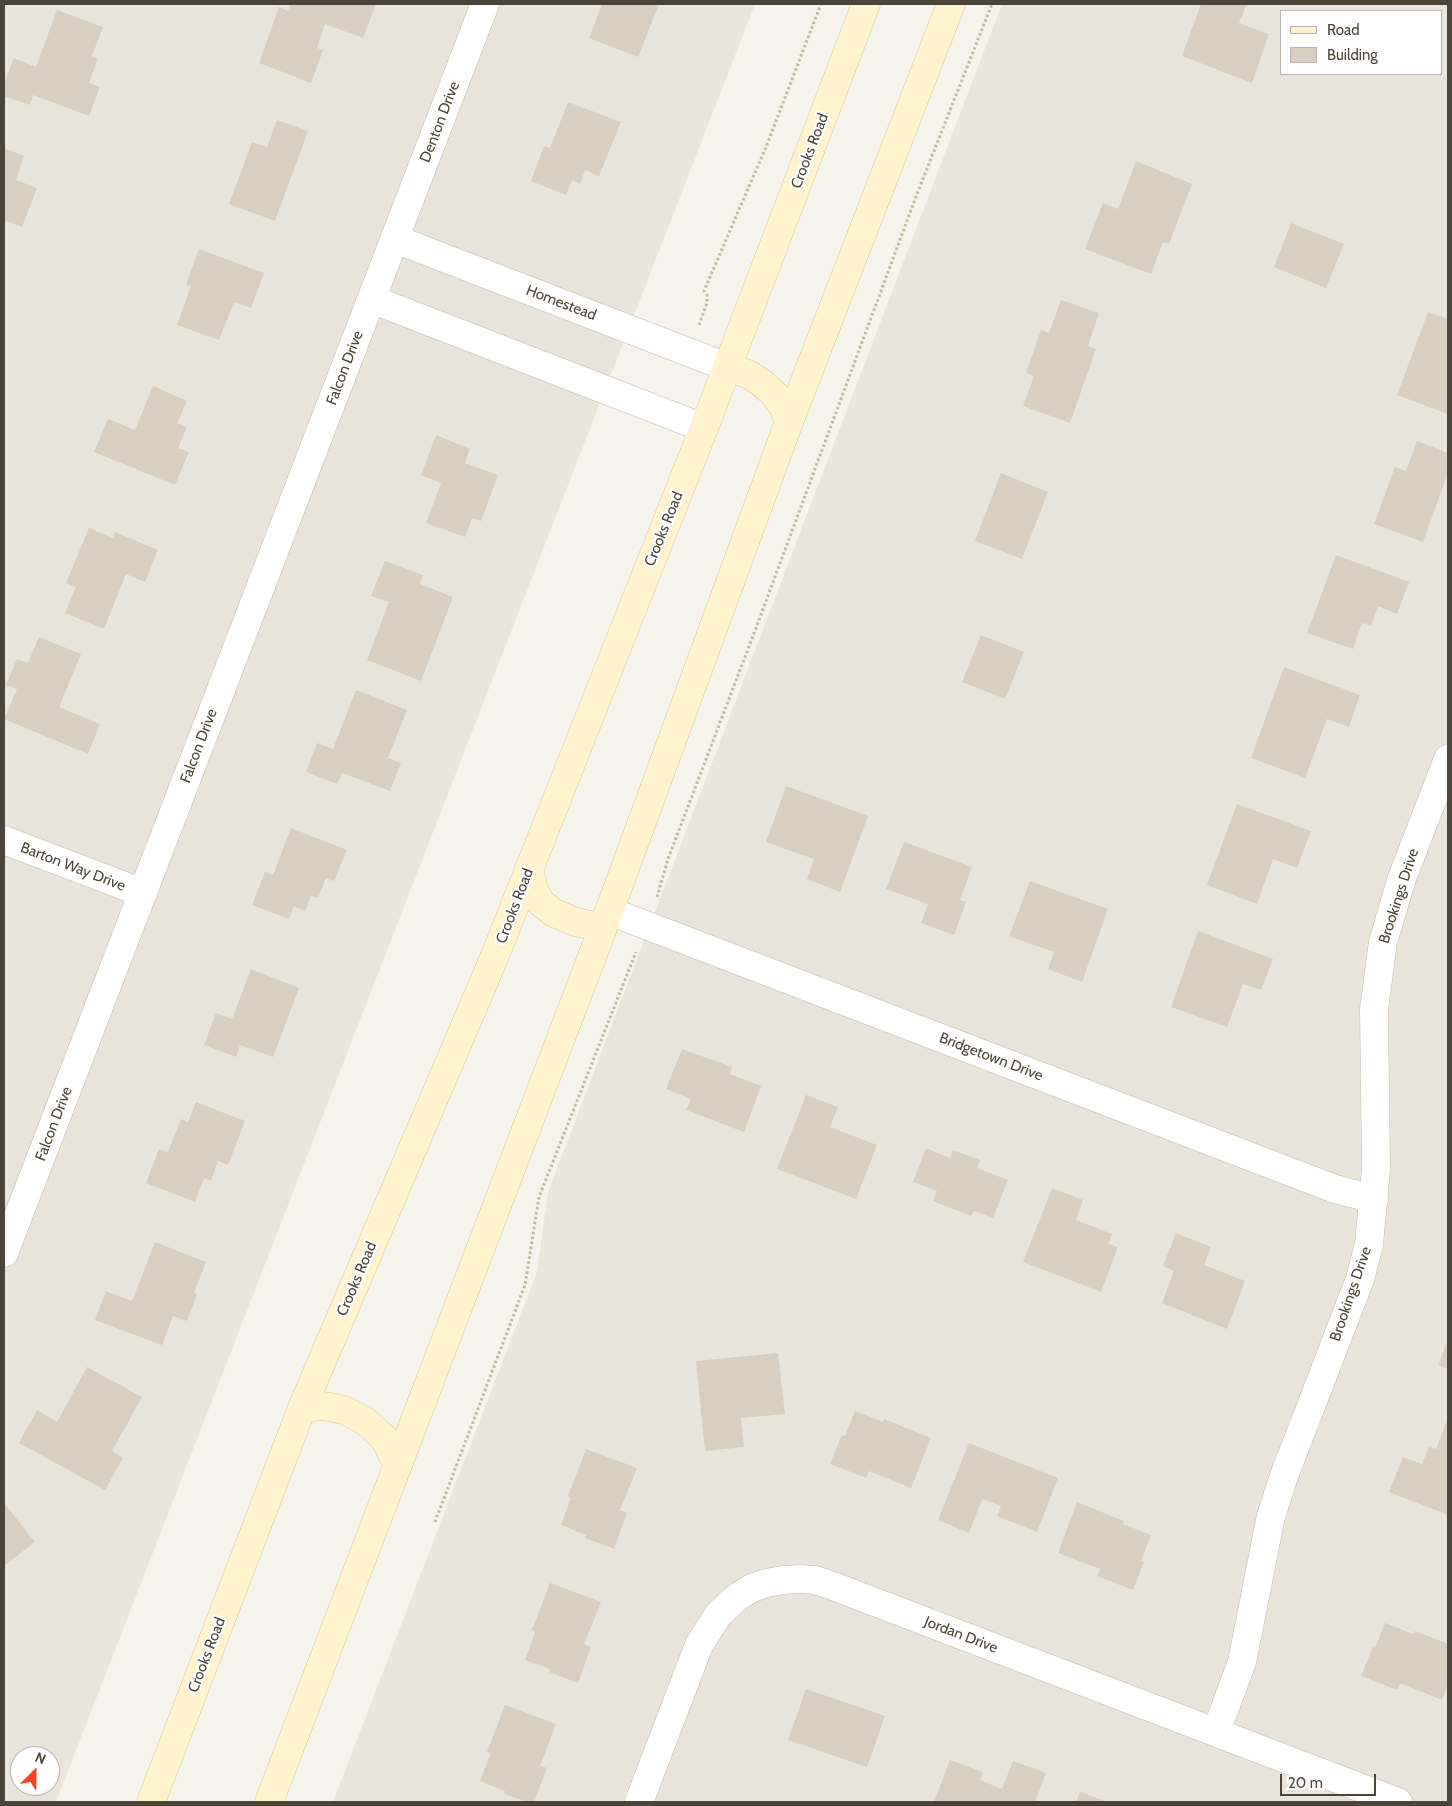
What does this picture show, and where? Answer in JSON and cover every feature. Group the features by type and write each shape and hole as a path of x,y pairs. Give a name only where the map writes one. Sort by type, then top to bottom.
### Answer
{"main road":[{"name":"Crooks Road","path":"151,1802 302,1408 494,958 704,428 866,4"},
{"path":"269,1802 606,919 789,422 951,4"},
{"path":"727,367 748,374 762,383 775,395 784,408 789,422"},
{"path":"529,868 533,887 540,902 554,913 576,922 606,919"},
{"path":"302,1408 324,1406 344,1410 365,1421 384,1438 398,1466"}],"street":[{"name":"Denton Drive","path":"394,239 485,4"},
{"name":"Falcon Drive","path":"4,1252 394,239"},
{"name":"Homestead","path":"394,239 727,367"},
{"path":"371,299 704,428"},
{"name":"Brookings Drive","path":"1216,1732 1242,1662 1271,1516 1284,1476 1360,1279 1369,1244 1374,1199 1376,1150 1374,1009 1383,942 1402,878 1448,759"},
{"name":"Barton Way Drive","path":"4,840 143,893"},
{"name":"Bridgetown Drive","path":"606,919 1335,1189 1374,1199"},
{"name":"Jordan Drive","path":"639,1802 699,1646 707,1630 718,1615 736,1598 752,1588 783,1580 815,1580 833,1586 1398,1802"}],"path":[{"path":"707,295 704,291 766,147 821,4"},
{"path":"660,887 668,859 760,619 917,194 992,4"},
{"path":"435,1522 525,1284 539,1197 632,962"}],"shaded area":[{"path":"4,4 755,4 60,1792 60,1746 10,1746 10,1796 58,1796 56,1802 4,1802"},
{"path":"1002,4 1448,4 1448,1802 333,1802 537,1272 548,1192"}],"building":[{"path":"291,4 376,4 363,38 325,24 317,48 323,50 311,83 259,63 279,7 288,11"},
{"path":"602,4 659,4 638,57 589,38"},
{"path":"1201,4 1247,4 1239,23 1269,34 1252,83 1182,56"},
{"path":"57,10 103,27 92,56 98,58 89,83 100,87 89,116 33,95 30,105 4,96 4,84 14,58 36,67"},
{"path":"568,102 621,122 599,176 585,170 580,184 572,180 566,195 531,181 544,146 550,148"},
{"path":"277,120 308,131 275,221 229,204 252,142 267,147"},
{"path":"4,148 24,156 16,180 37,188 22,227 4,220"},
{"path":"1136,161 1192,184 1169,244 1163,242 1151,274 1085,249 1103,203 1118,209"},
{"path":"1291,223 1344,244 1326,288 1274,267"},
{"path":"199,249 264,273 251,308 234,302 219,340 177,325 191,286 186,285"},
{"path":"1061,300 1099,313 1088,346 1096,349 1070,423 1023,406 1034,376 1026,373 1041,330 1049,333"},
{"path":"1428,312 1448,319 1448,414 1397,395"},
{"path":"153,386 187,401 177,423 187,427 178,448 189,452 175,485 94,452 108,419 135,430"},
{"path":"436,435 470,449 465,463 498,475 481,521 472,518 465,537 426,523 441,483 421,475"},
{"path":"1417,441 1448,453 1448,473 1423,542 1374,524 1395,467 1406,471"},
{"path":"1001,473 1048,492 1022,559 975,541"},
{"path":"89,528 113,538 115,532 158,550 145,582 126,574 104,629 65,613 76,587 66,583"},
{"path":"1336,555 1409,582 1397,614 1378,606 1371,626 1362,623 1353,649 1307,633"},
{"path":"385,561 423,575 420,584 453,597 421,681 367,660 389,602 371,596"},
{"path":"981,635 1024,652 1005,699 962,682"},
{"path":"39,637 81,654 59,707 100,724 88,754 4,719 17,689 6,685 17,659 28,663"},
{"path":"1284,667 1360,695 1349,727 1327,719 1305,778 1251,758"},
{"path":"356,690 407,710 388,758 401,763 390,791 342,773 337,784 306,772 317,743 333,749"},
{"path":"786,786 868,816 840,892 807,879 814,859 766,842"},
{"path":"1237,804 1311,831 1297,868 1273,859 1257,904 1207,885"},
{"path":"291,828 347,850 334,881 326,878 318,898 311,896 305,911 294,906 289,919 252,905 265,872 273,875"},
{"path":"904,842 972,867 960,900 966,902 954,935 921,923 928,904 886,889"},
{"path":"1030,881 1108,909 1082,982 1048,969 1054,952 1009,936"},
{"path":"1198,931 1273,959 1261,990 1243,984 1227,1027 1171,1007"},
{"path":"251,969 299,988 273,1057 240,1045 236,1057 204,1045 216,1013 232,1019"},
{"path":"682,1049 732,1067 730,1074 761,1086 744,1132 686,1110 691,1099 666,1089"},
{"path":"806,1095 838,1107 830,1127 877,1145 856,1199 777,1169"},
{"path":"196,1102 245,1121 228,1165 218,1161 211,1181 204,1178 195,1202 146,1183 159,1149 168,1152 181,1119 188,1122"},
{"path":"926,1148 950,1158 953,1150 980,1160 977,1168 1008,1180 993,1218 974,1211 971,1216 933,1201 937,1191 913,1182"},
{"path":"1052,1188 1083,1200 1076,1220 1112,1234 1108,1244 1118,1247 1101,1292 1023,1262"},
{"path":"1176,1233 1211,1247 1204,1265 1245,1281 1227,1329 1162,1303 1174,1271 1163,1266"},
{"path":"155,1242 206,1262 194,1293 197,1294 187,1321 173,1316 162,1345 95,1320 106,1291 132,1301"},
{"path":"1448,1339 1448,1369 1438,1365"},
{"path":"778,1353 785,1414 741,1418 744,1447 705,1451 696,1361"},
{"path":"87,1367 142,1397 112,1451 123,1458 105,1490 19,1443 37,1410 57,1422"},
{"path":"855,1411 883,1422 884,1419 931,1438 911,1488 869,1471 866,1478 830,1464 842,1435 845,1436"},
{"path":"1448,1418 1448,1515 1389,1492 1403,1457 1422,1464 1429,1447 1436,1449"},
{"path":"969,1443 1058,1478 1037,1532 997,1516 1001,1506 982,1499 969,1533 938,1520"},
{"path":"586,1449 637,1468 620,1510 627,1513 614,1549 585,1538 586,1535 561,1525 571,1498 568,1496"},
{"path":"1077,1502 1124,1521 1123,1524 1151,1535 1141,1561 1144,1562 1133,1590 1097,1576 1100,1569 1058,1553"},
{"path":"4,1503 35,1542 4,1566"},
{"path":"550,1583 601,1602 584,1644 591,1647 578,1683 549,1672 550,1669 525,1660 535,1632 532,1630"},
{"path":"1385,1623 1413,1634 1415,1631 1448,1644 1448,1684 1442,1700 1400,1683 1397,1690 1361,1676"},
{"path":"806,1689 885,1716 867,1767 788,1740"},
{"path":"505,1705 556,1724 540,1766 547,1768 534,1802 527,1802 504,1794 505,1791 480,1781 491,1753 487,1752"},
{"path":"950,1760 983,1772 980,1780 1002,1789 1013,1761 1046,1773 1035,1802 934,1802"},
{"path":"1080,1792 1108,1802 1076,1802"}]}
